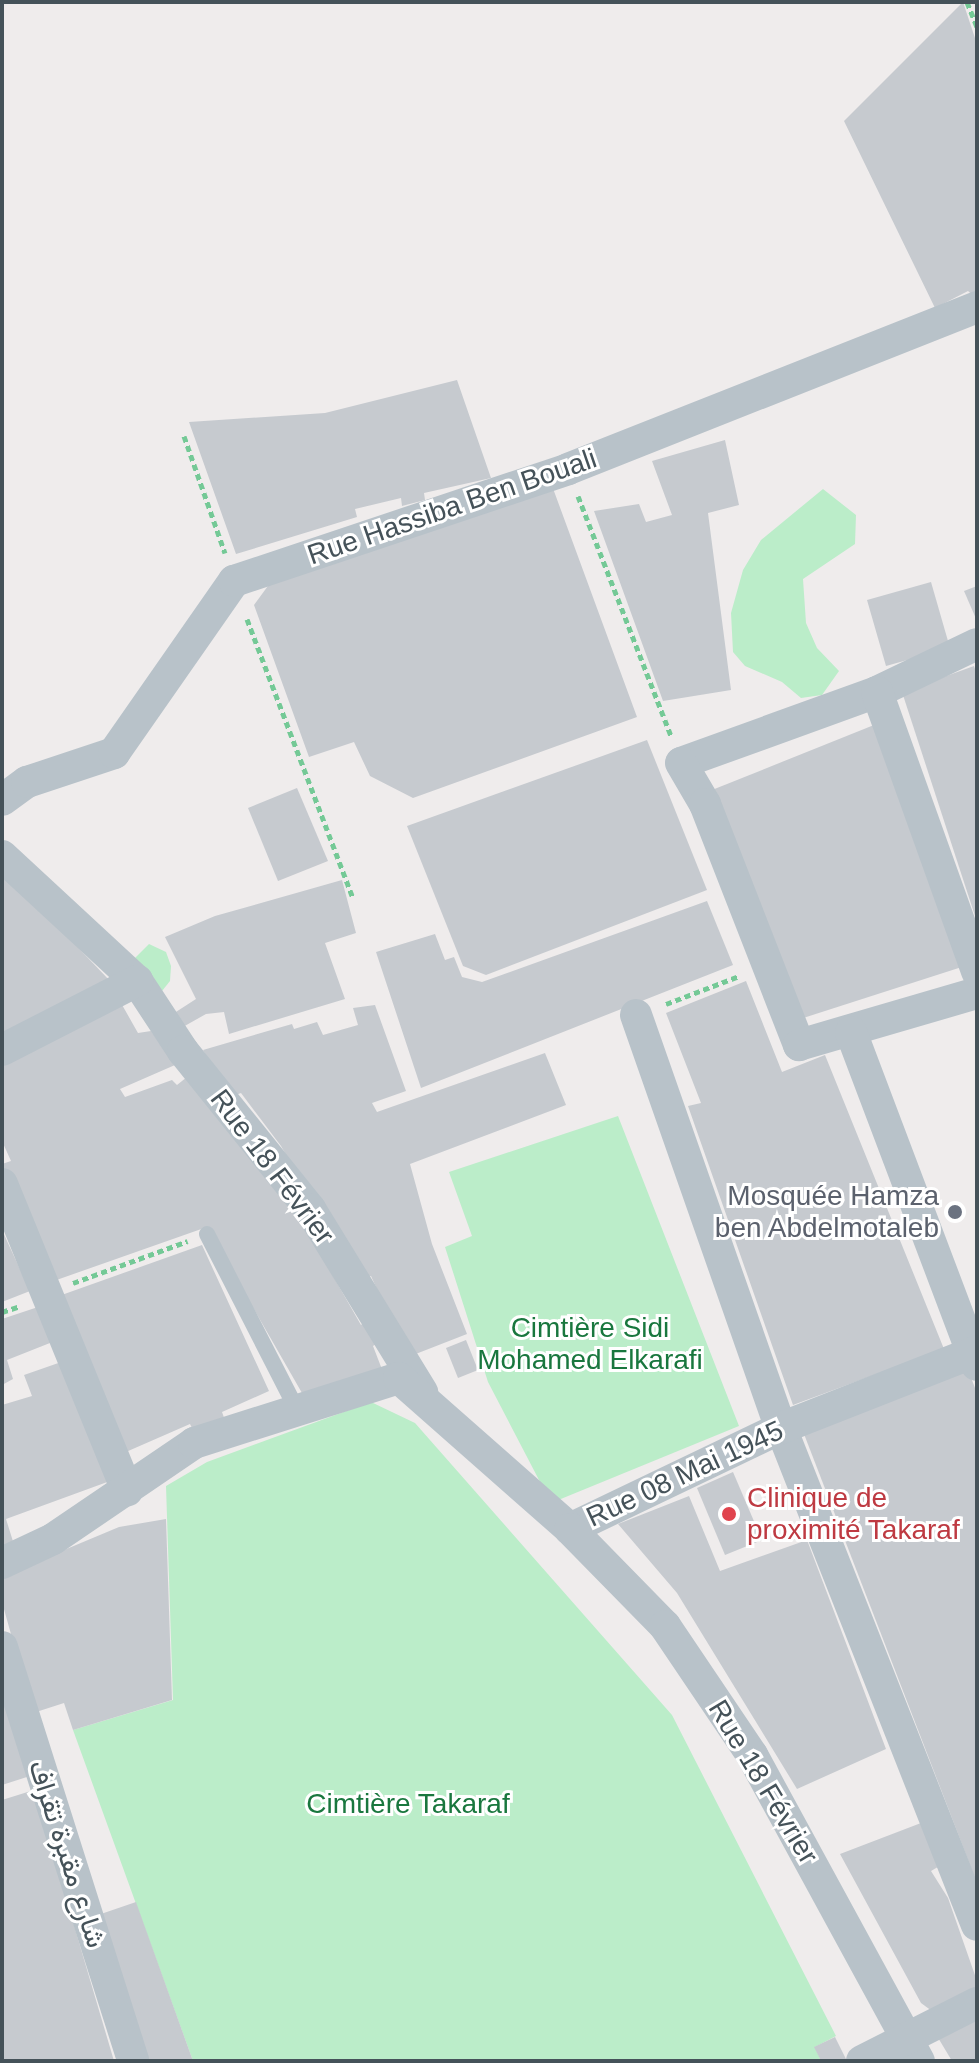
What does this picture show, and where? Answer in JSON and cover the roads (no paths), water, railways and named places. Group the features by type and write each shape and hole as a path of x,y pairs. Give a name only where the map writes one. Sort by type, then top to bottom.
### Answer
{"street":[{"name":"Rue Hassiba Ben Bouali","path":"2,800 27,782 114,753 234,581 568,469 977,307"},
{"path":"977,644 877,692 681,763 705,804 799,1045 977,993"},
{"path":"877,692 977,972"},
{"name":"Rue 18 Février","path":"2,856 137,981 183,1051 310,1209 426,1398"},
{"path":"2,1050 137,981"},
{"path":"636,1015 781,1428 977,1925"},
{"path":"851,1032 975,1356"},
{"path":"2,1184 50,1294 127,1491"},
{"name":"Rue 08 Mai 1945","path":"2,1563 53,1539 194,1443 399,1378 426,1398 570,1529 781,1428 975,1356"},
{"name":"Rue 18 Février","path":"570,1529 665,1626 752,1755 913,2049"},
{"name":"شارع مقبرة تقراف","path":"2,1647 133,2061"},
{"path":"862,2061 913,2049 977,2003"}],"lane":[{"path":"207,1234 297,1410"}],"place":[{"name":"Mosquée Hamza ben Abdelmotaleb","path":"955,1212"},
{"name":"Clinique de proximité Takaraf","path":"729,1514"}],"park label":[{"name":"Cimtière Sidi Mohamed Elkarafi","path":"590,1344"},
{"name":"Cimtière Takaraf","path":"408,1804"}]}
